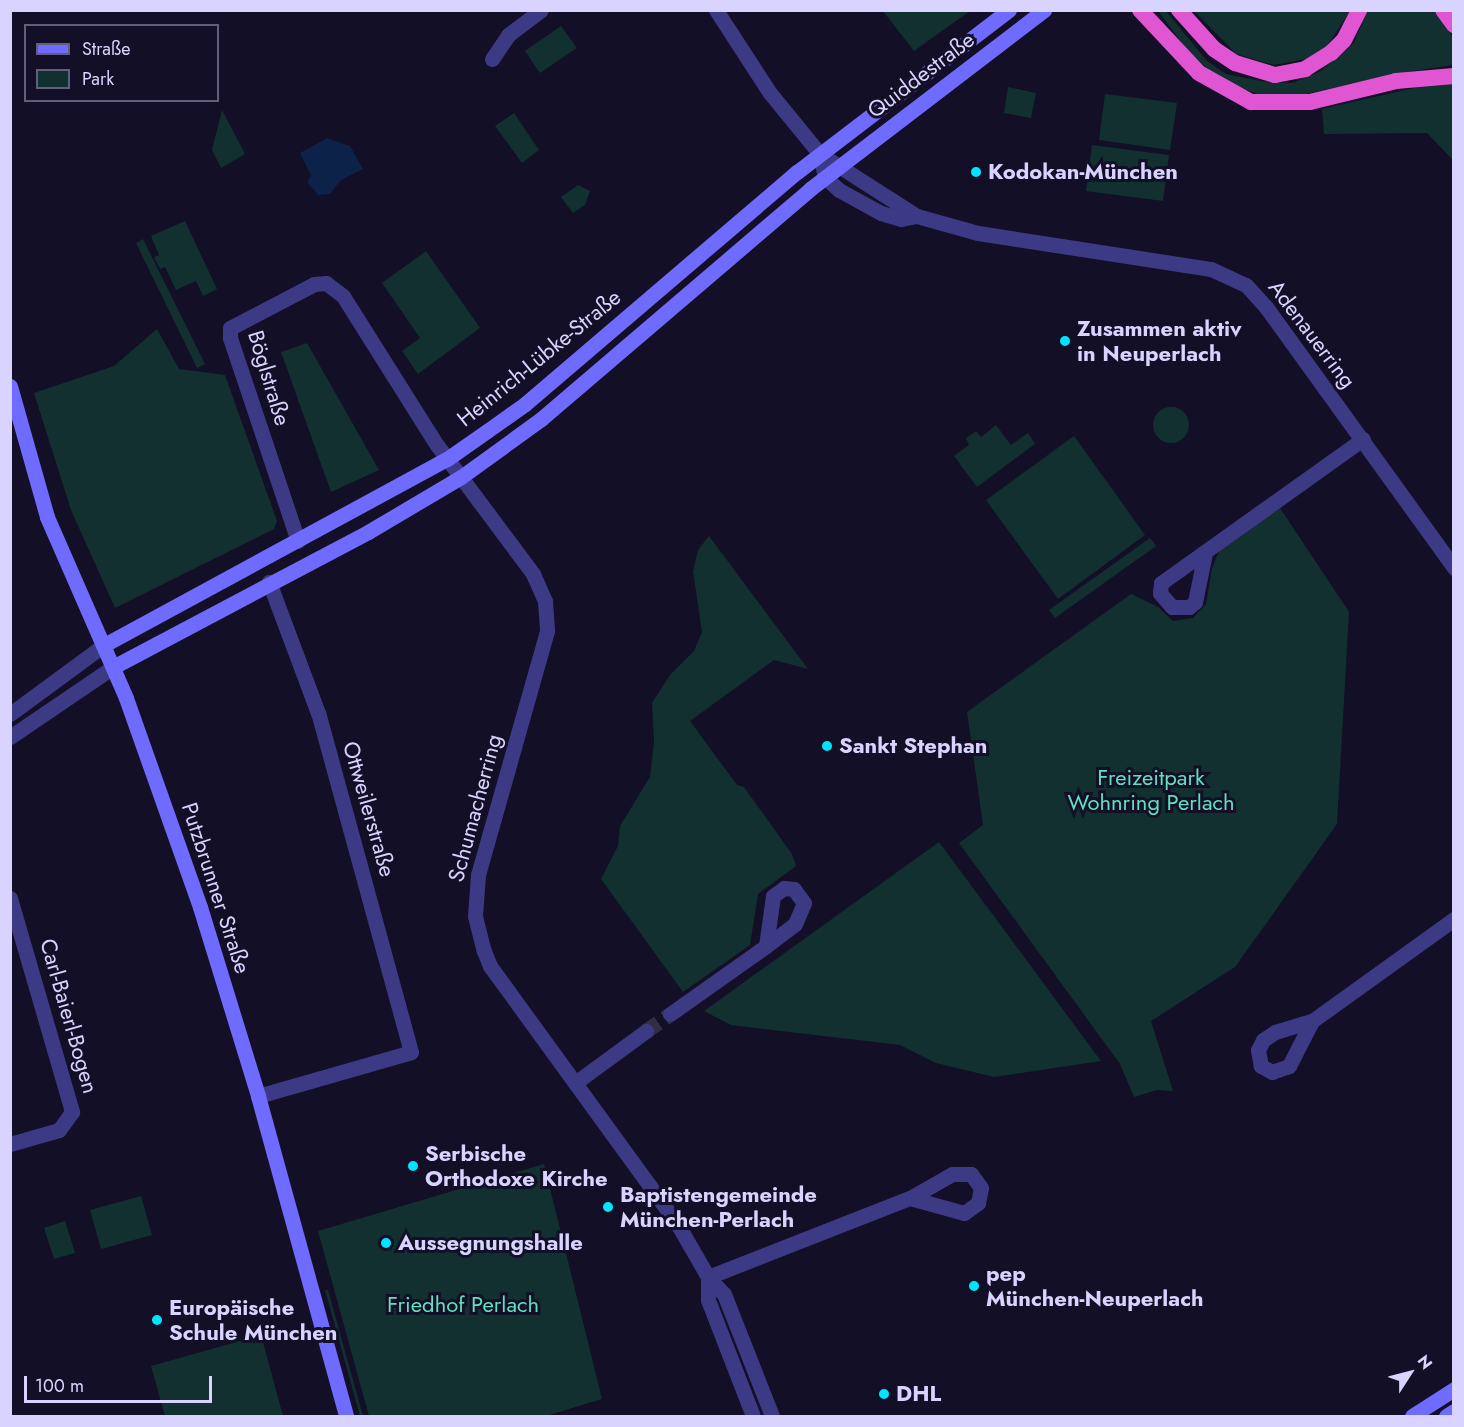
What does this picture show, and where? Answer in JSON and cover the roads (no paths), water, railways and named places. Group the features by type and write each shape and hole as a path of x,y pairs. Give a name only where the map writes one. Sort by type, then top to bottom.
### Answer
{"highway":[{"path":"1140,10 1174,43 1199,72 1217,86 1236,97 1266,105 1310,102 1427,76 1454,76"},
{"path":"1152,10 1174,43"},
{"path":"1179,10 1214,49 1235,63 1275,75 1305,69 1331,53 1344,40 1359,10"},
{"path":"1443,10 1454,25"}],"main road":[{"name":"Quiddestraße","path":"820,154 1010,10"},
{"name":"Quiddestraße","path":"825,177 1044,10"},
{"name":"Heinrich-Lübke-Straße","path":"104,645 447,459 525,404 820,154"},
{"name":"Heinrich-Lübke-Straße","path":"113,667 269,582 368,532 461,477 566,399 825,177"},
{"name":"Putzbrunner Straße","path":"10,386 34,480 113,667 180,847 258,1096 346,1416"},
{"path":"1412,1416 1454,1389"},
{"path":"1446,1416 1454,1411"}],"street":[{"path":"492,59 508,35 541,10"},
{"path":"716,10 770,93 820,154 825,177"},
{"name":"Adenauerring","path":"820,154 841,165 917,216 978,233 1188,265 1228,275 1246,285 1266,307 1454,568"},
{"name":"Adenauerring","path":"825,177 839,190 881,213 901,219 917,216"},
{"name":"Böglstraße","path":"298,541 230,338 230,328 237,321 314,284 326,283 343,296 447,459"},
{"path":"1205,553 1362,439"},
{"name":"Schumacherring","path":"447,459 533,574 548,616 547,631 478,875 475,916 490,966 678,1225 708,1277 724,1294 772,1416"},
{"name":"Ottweilerstraße","path":"258,1096 411,1052 318,713 269,582"},
{"path":"10,714 104,645"},
{"path":"10,737 113,667"},
{"name":"Carl-Baierl-Bogen","path":"10,898 72,1112 68,1122 59,1130 10,1144"},
{"path":"1311,1021 1454,919"},
{"path":"670,1014 766,946"},
{"path":"575,1083 646,1031"},
{"path":"753,1416 708,1300 708,1277 910,1198"}],"water":[{"path":"327,138 350,146 363,169 341,180 330,194 318,195 307,182 311,175 300,153"}],"tunnel":[{"path":"646,1031 670,1014"}],"place":[{"name":"Kodokan-München","path":"976,172"},
{"name":"Zusammen aktiv in Neuperlach","path":"1065,341"},
{"name":"Sankt Stephan","path":"827,746"},
{"name":"Serbische Orthodoxe Kirche","path":"413,1166"},
{"name":"Baptistengemeinde München-Perlach","path":"608,1207"},
{"name":"Aussegnungshalle","path":"386,1243"},
{"name":"pep München-Neuperlach","path":"974,1286"},
{"name":"Europäische Schule München","path":"157,1320"},
{"name":"DHL","path":"884,1394"}],"park label":[{"name":"Freizeitpark Wohnring Perlach","path":"1151,790"},
{"name":"Friedhof Perlach","path":"463,1305"}]}
